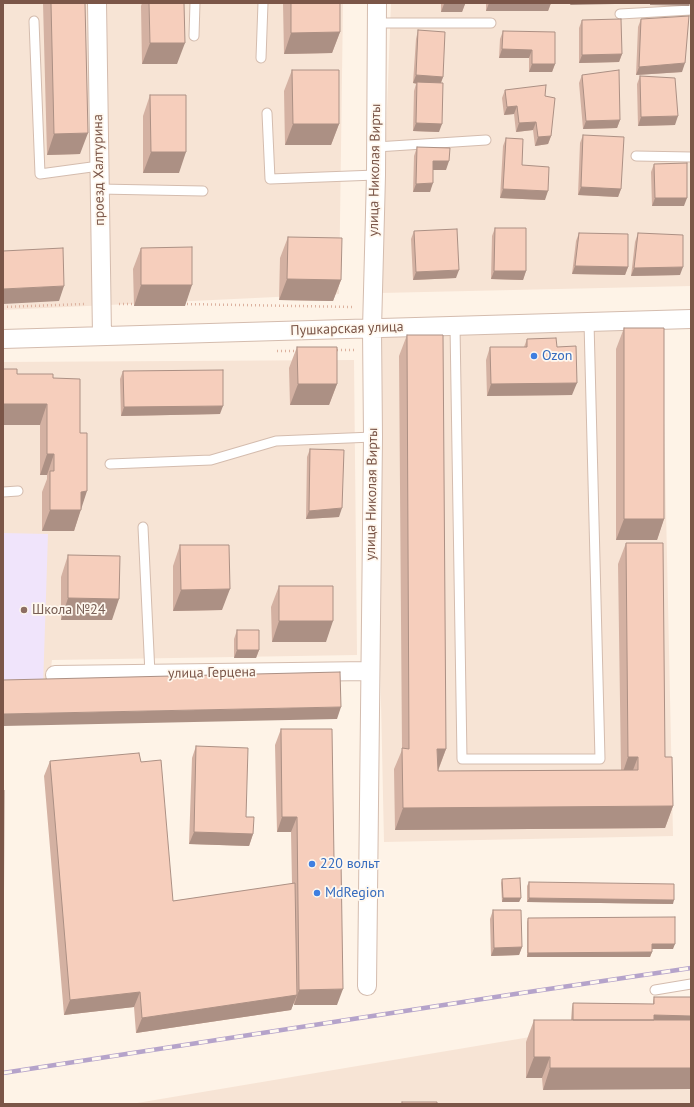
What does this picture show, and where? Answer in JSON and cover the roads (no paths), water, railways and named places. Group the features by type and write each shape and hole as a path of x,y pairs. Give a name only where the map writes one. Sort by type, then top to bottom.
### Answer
{"street":[{"name":"проезд Халтурина","path":"97,3 102,336"},
{"name":"улица Николая Вирты","path":"367,986 372,307 376,175 377,3"},
{"name":"Пушкарская улица","path":"3,339 691,319"},
{"name":"улица Герцена","path":"55,675 370,672"}],"lane":[{"path":"194,36 195,3"},
{"path":"261,58 264,3"},
{"path":"620,14 691,10"},
{"path":"34,21 40,174 99,166"},
{"path":"377,24 491,23"},
{"path":"267,113 270,179 376,175"},
{"path":"376,147 486,140"},
{"path":"636,156 691,157"},
{"path":"100,190 203,191"},
{"path":"455,326 462,759 600,759 589,322"},
{"path":"110,464 211,460 276,441 372,437"},
{"path":"3,492 18,492"},
{"path":"143,527 150,674"},
{"path":"655,990 691,984"}],"railway":[{"path":"3,1073 691,968"}],"place":[{"name":"Ozon","path":"534,356"},
{"name":"Школа №24","path":"24,610"},
{"name":"220 вольт","path":"312,864"},
{"name":"MdRegion","path":"317,893"}]}
